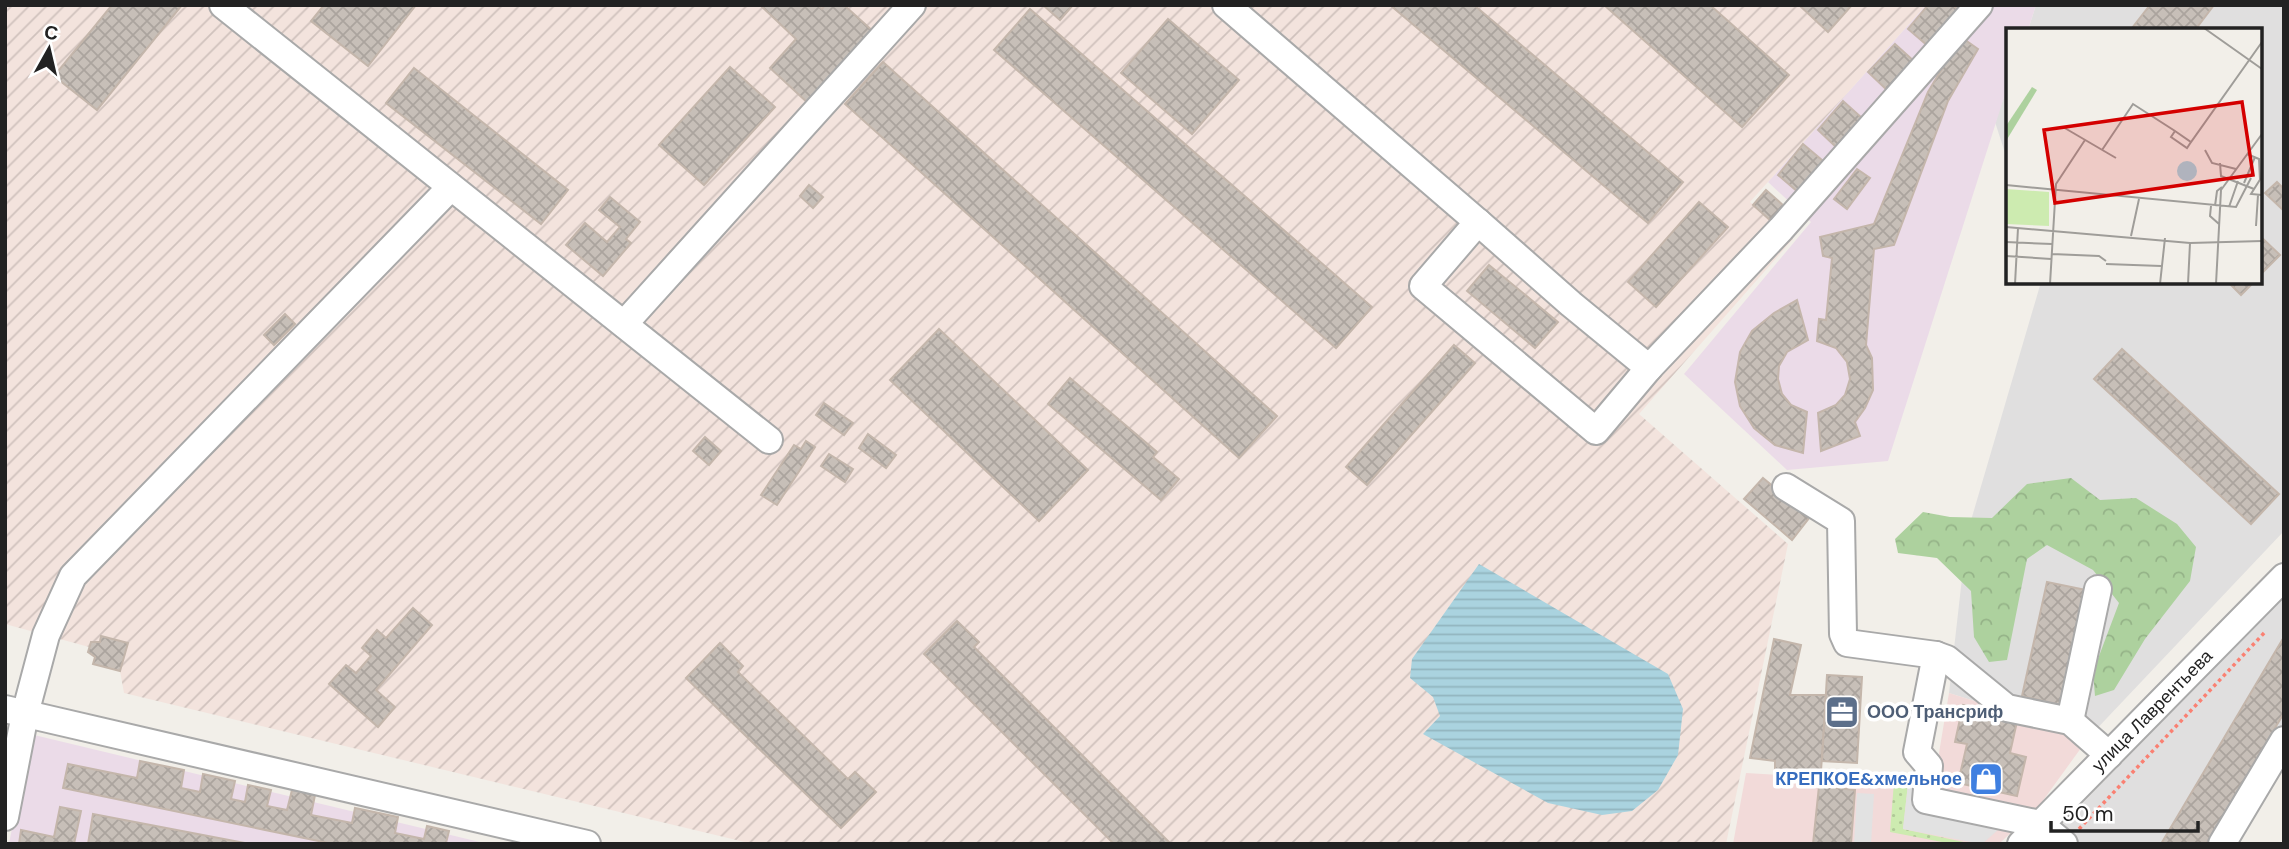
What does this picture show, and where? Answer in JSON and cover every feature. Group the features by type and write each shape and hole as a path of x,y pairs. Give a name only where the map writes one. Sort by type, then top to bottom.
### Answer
{"street":[{"path":"223,5 769,440"},
{"path":"624,324 912,5"},
{"path":"1226,5 1571,304 1649,368"},
{"path":"1478,222 1423,286 1596,431 1649,368 1780,229 1979,5"},
{"path":"5,817 15,711 73,576 451,187"},
{"path":"1786,487 1841,521 1843,634 1847,643 1936,654 1947,659 2007,708 2070,721 2109,755"},
{"name":"улица Лаврентьева","path":"2021,844 2109,755 2273,605 2284,577"},
{"path":"2070,721 2098,589"},
{"path":"1936,654 1917,752 1929,766 1926,800 2040,824 2069,839"},
{"path":"15,711 587,844"},
{"path":"2222,844 2284,740"}],"path":[{"path":"2069,839 2273,605"}],"shaded area":[{"path":"5,5 1926,5 1750,202 1793,239 1639,414 1788,544 1726,844 753,844 124,693 120,671 93,664 95,657 88,652 89,647 5,624"},
{"path":"1926,5 2036,5 2029,28 2006,28 2006,91 1888,461 1787,470 1684,374 1811,222 1768,182"},
{"path":"2036,5 2284,5 2284,531 2089,737 1949,693 1967,534 2040,284 2261,284 2261,28 2029,28"},
{"path":"2006,91 2006,156 1995,122"},
{"path":"2284,596 2284,758 2226,844 2043,844"},
{"path":"1949,693 2089,737 2039,806 2001,842 1733,844 1746,773 1894,782 1933,789"},
{"path":"30,734 488,844 9,844"},
{"path":"1908,784 2022,809 1982,844 1903,829"},
{"path":"1857,793 1874,794 1871,844 1854,844"}],"green space":[{"path":"2071,478 2100,500 2136,498 2177,524 2196,547 2190,581 2145,639 2114,690 2095,696 2093,672 2119,603 2093,570 2047,545 2027,559 2007,660 1989,662 1974,637 1971,591 1937,558 1898,553 1895,539 1923,512 1950,517 1992,518 2027,484"},
{"path":"1894,782 1908,784 1903,829 1973,844 1941,844 1942,842 1890,832"}],"water":[{"path":"1479,564 1668,674 1683,709 1678,755 1658,790 1632,811 1602,815 1548,803 1423,734 1440,716 1433,697 1410,678 1412,659"}],"building":[{"path":"112,5 182,5 97,110 54,76"},
{"path":"324,5 416,5 368,66 311,21"},
{"path":"760,5 818,5 822,9 825,5 844,5 875,33 809,104 770,68 796,39"},
{"path":"1043,5 1073,5 1060,20"},
{"path":"1390,5 1474,5 1683,182 1648,223"},
{"path":"1604,5 1710,5 1789,75 1742,127"},
{"path":"1799,5 1852,5 1828,32"},
{"path":"1928,5 1953,5 1958,10 1928,46 1908,29"},
{"path":"2150,5 2214,5 2197,28 2132,28"},
{"path":"1030,9 1372,307 1336,348 994,50"},
{"path":"1168,19 1239,80 1192,134 1121,73"},
{"path":"1961,37 1978,49 1948,101 1894,245 1874,249 1866,345 1872,358 1873,390 1855,422 1860,436 1821,451 1818,413 1836,405 1845,395 1850,379 1847,362 1836,348 1817,341 1819,319 1826,320 1832,258 1823,256 1820,237 1874,224 1928,92"},
{"path":"1895,44 1915,62 1888,91 1868,72"},
{"path":"883,62 1277,416 1239,458 845,104"},
{"path":"730,67 775,107 704,185 659,145"},
{"path":"414,68 568,190 541,224 386,103"},
{"path":"1843,101 1862,118 1836,147 1818,130"},
{"path":"1803,144 1823,161 1798,192 1778,175"},
{"path":"1857,169 1870,178 1847,209 1834,199"},
{"path":"2277,182 2284,189 2284,211 2265,193"},
{"path":"809,185 823,197 813,208 800,196"},
{"path":"1766,190 1784,206 1771,221 1753,205"},
{"path":"610,197 640,222 626,239 631,243 603,276 566,245 585,223 607,242 620,227 599,210"},
{"path":"1699,202 1728,227 1656,307 1628,282"},
{"path":"2261,237 2280,255 2261,274"},
{"path":"1489,265 1558,322 1535,348 1467,291"},
{"path":"2230,284 2252,284 2241,295"},
{"path":"1797,300 1808,340 1787,352 1779,366 1778,379 1782,394 1791,405 1807,412 1803,453 1775,445 1754,428 1740,406 1735,382 1740,352 1752,331 1774,313"},
{"path":"285,314 295,324 274,345 264,335"},
{"path":"939,329 1088,470 1039,521 890,380"},
{"path":"1454,345 1475,363 1367,485 1346,467"},
{"path":"2122,349 2279,494 2251,524 2094,379"},
{"path":"1070,378 1157,452 1153,457 1179,479 1161,500 1048,404"},
{"path":"824,403 853,423 844,435 816,415"},
{"path":"868,434 896,455 886,468 859,448"},
{"path":"705,437 721,451 709,465 693,451"},
{"path":"806,441 815,447 777,505 761,495 794,445 801,449"},
{"path":"829,454 853,469 845,482 821,466"},
{"path":"1763,478 1810,517 1792,540 1744,499"},
{"path":"2047,582 2086,590 2061,705 2022,696"},
{"path":"413,608 432,625 376,690 395,707 378,727 329,684 346,665 356,673 371,656 362,648 377,630 386,638"},
{"path":"957,621 979,642 974,647 1171,844 1114,844 924,654"},
{"path":"101,636 128,643 120,671 93,664 95,657 88,652 91,642 100,642"},
{"path":"2284,637 2284,713 2206,844 2161,844"},
{"path":"1774,639 1801,645 1790,695 1826,695 1821,771 1775,770 1775,761 1750,758"},
{"path":"720,643 743,666 738,672 848,779 855,772 876,792 841,828 686,678"},
{"path":"1827,675 1862,677 1857,763 1822,761"},
{"path":"1963,705 2018,717 2010,753 2026,757 2017,796 1958,783 1967,744 1955,742"},
{"path":"140,761 184,770 181,788 200,792 203,774 235,781 231,799 245,802 248,785 271,790 267,806 287,810 292,790 315,795 311,815 352,823 355,808 398,817 395,833 424,839 427,826 449,831 448,844 333,844 63,788 68,764 137,778"},
{"path":"1819,786 1855,790 1851,844 1813,844"},
{"path":"60,807 81,811 74,844 19,844 21,830 54,837"},
{"path":"93,814 250,844 88,844"}],"place":[{"name":"ООО Трансриф","path":"1842,712"},
{"name":"КРЕПКОЕ&хмельное","path":"1986,779"}]}
